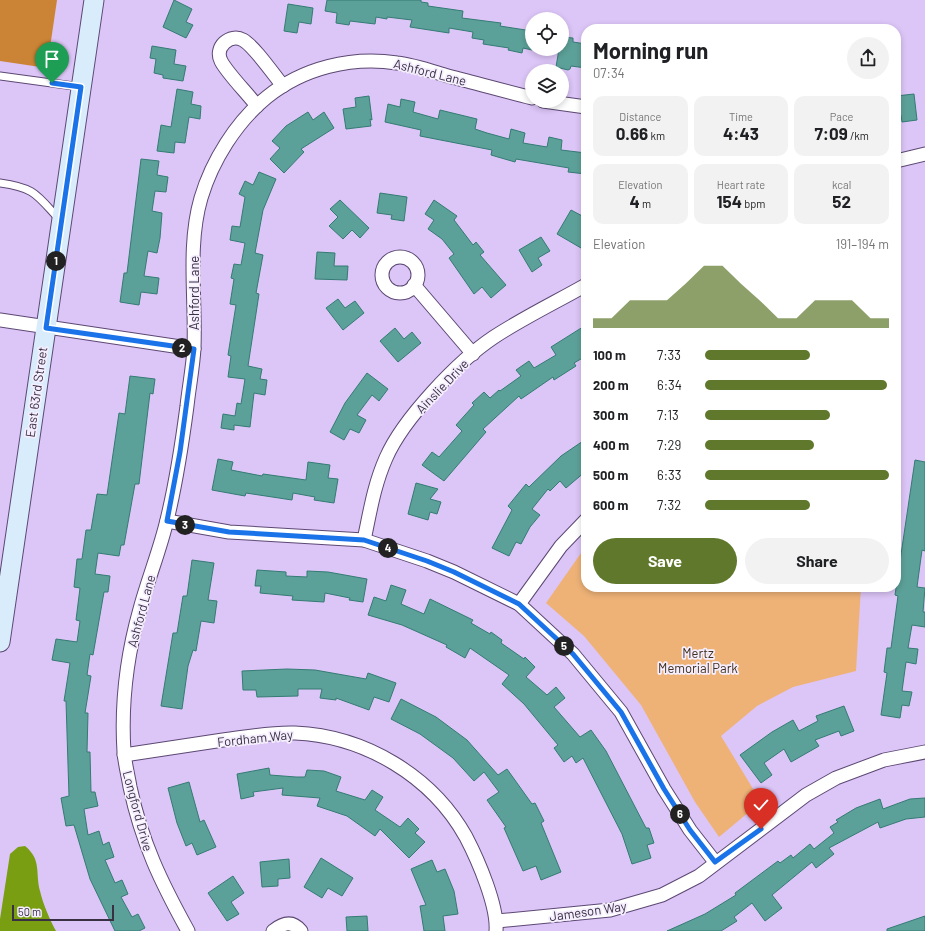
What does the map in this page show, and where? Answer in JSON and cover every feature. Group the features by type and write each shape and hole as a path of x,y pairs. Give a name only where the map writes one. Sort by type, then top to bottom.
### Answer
{"main road":[{"name":"East 63rd Street","path":"0,642 94,0"}],"street":[{"path":"258,106 221,61 219,51 225,42 234,38 244,40 283,86"},
{"name":"Ashford Lane","path":"124,755 124,717 128,661 139,611 167,521 180,452 194,349 194,247 201,198 217,157 250,113 266,97 298,77 325,67 348,62 376,60 400,63 525,96"},
{"path":"569,105 581,106"},
{"path":"901,160 925,154"},
{"path":"414,285 473,354"},
{"name":"Ainslie Drive","path":"364,540 378,478 395,440 420,407 473,354 494,337 581,288"},
{"path":"0,320 194,349"},
{"path":"167,521 229,532 364,540 427,561 454,572 519,604 573,654 621,712 664,789 690,830 715,862"},
{"path":"519,604 561,546 581,525"},
{"name":"Fordham Way","path":"124,755 268,734 294,733 324,736 344,741 377,753 416,779 456,818 482,870 496,926"},
{"name":"Jameson Way","path":"496,926 629,906 662,895 699,876 715,862 806,795 836,778 884,760 925,752"},
{"name":"Longford Drive","path":"124,755 135,809 147,850 162,884 188,931"},
{"path":"273,931 279,926 289,923 298,927 301,931"}],"lane":[{"path":"0,76 81,87"},
{"path":"0,183 27,188 36,194 62,222"}],"green space":[{"name":"Mertz Memorial Park","path":"581,553 581,592 861,592 856,671 793,687 757,706 721,736 761,802 719,837 695,802 641,705 584,636 546,603"}],"shaded area":[{"path":"0,0 57,0 47,68 0,61"},
{"path":"25,846 34,856 36,861 41,896 56,931 0,931 0,919 10,854 18,847"}],"building":[{"path":"174,0 192,9 186,22 193,25 186,38 163,27"},
{"path":"327,0 421,0 421,2 428,3 428,6 463,11 462,18 501,23 500,26 525,30 525,48 523,48 522,53 508,50 509,48 483,44 484,40 472,38 473,32 449,28 449,33 410,27 412,20 376,17 375,24 350,21 349,25 336,23 337,13 325,11"},
{"path":"288,4 313,8 311,24 299,22 297,33 284,31"},
{"path":"569,38 573,38 573,42 581,43 581,67 571,66 569,70 569,64 556,64 558,56 569,56"},
{"path":"152,46 176,50 174,64 186,66 183,81 163,78 163,75 154,73 156,59 150,58"},
{"path":"177,89 193,92 191,104 201,106 200,119 189,117 185,143 175,142 174,153 157,151 161,125 171,127"},
{"path":"914,94 917,120 902,122 901,95"},
{"path":"369,96 372,120 370,119 371,126 346,129 343,109 356,107 355,98"},
{"path":"401,99 415,102 413,112 438,119 440,110 477,119 475,129 509,139 511,129 525,133 523,143 547,147 549,137 562,140 561,150 581,152 581,173 568,172 569,168 516,159 515,162 491,155 492,150 420,136 421,130 385,122 388,104 400,107"},
{"path":"308,112 313,120 324,112 334,128 301,149 304,152 284,173 270,159 280,148 272,141 286,126"},
{"path":"141,159 159,161 157,175 168,177 166,192 155,191 152,211 162,213 160,238 157,253 148,251 144,276 159,278 157,294 141,292 139,305 120,302 124,273 127,273"},
{"path":"259,172 276,179 263,210 255,253 263,255 256,293 259,294 248,366 262,369 260,379 267,380 265,395 254,393 250,427 234,425 234,430 221,428 223,414 235,416 237,403 241,404 245,379 228,377 231,356 228,355 236,305 230,304 234,279 231,278 234,264 241,265 245,243 230,240 232,226 240,227 245,197 239,194 245,181 253,185"},
{"path":"380,193 407,197 404,221 391,219 392,215 377,213"},
{"path":"340,200 369,228 360,238 352,230 343,239 329,226 338,217 330,209"},
{"path":"434,200 457,216 454,220 473,245 476,242 484,252 480,255 506,285 491,298 482,287 474,294 449,258 454,254 442,239 428,229 434,220 425,214"},
{"path":"571,210 581,215 581,248 557,234"},
{"path":"541,237 550,251 538,258 542,265 532,272 519,250"},
{"path":"317,252 335,253 334,266 348,266 347,280 315,279"},
{"path":"338,299 345,308 355,301 364,313 343,330 326,308"},
{"path":"395,328 404,339 412,332 421,343 398,362 380,341"},
{"path":"581,328 581,359 574,363 576,366 554,380 553,377 521,399 519,396 483,429 486,432 444,481 422,465 432,452 439,457 462,431 456,425 474,405 472,403 484,392 490,398 499,390 500,391 521,376 516,370 529,361 534,368 556,355 551,347"},
{"path":"367,373 388,389 379,401 372,395 357,415 366,420 359,433 350,429 344,440 330,432 345,403"},
{"path":"130,376 155,379 153,394 150,393 139,484 135,484 124,545 121,545 119,556 98,553 95,574 110,576 108,592 104,592 93,655 90,654 87,675 91,676 85,713 88,713 87,752 90,752 91,792 95,792 98,806 84,809 88,835 99,831 103,845 109,842 114,857 105,860 115,883 122,880 128,894 121,897 132,917 138,914 145,928 139,931 115,931 90,879 74,825 66,826 61,798 69,796 66,701 64,701 70,663 52,660 56,639 77,642 80,621 76,620 80,588 74,587 77,559 82,559 86,530 91,530 97,494 107,495 119,413 125,414"},
{"path":"581,442 581,475 566,488 560,481 550,491 548,489 532,509 540,515 530,527 521,544 516,542 509,556 492,548 512,510 508,506 526,484 529,487 561,456"},
{"path":"218,459 233,462 231,470 262,476 263,474 306,480 308,462 330,465 328,478 338,479 334,503 314,500 315,497 293,493 292,500 246,493 245,496 212,490"},
{"path":"915,460 925,462 925,551 922,550 917,587 925,588 923,612 925,612 925,627 912,625 908,648 918,649 916,664 906,662 902,691 912,692 909,706 902,705 900,718 881,715 887,673 884,672 887,648 891,648 898,596 895,595 895,592 901,592 901,554"},
{"path":"416,483 438,489 430,499 441,502 437,514 430,512 428,520 408,514"},
{"path":"192,560 214,563 208,600 217,601 214,623 201,621 196,651 193,650 188,666 182,709 161,706 173,633 177,633 183,596 187,596"},
{"path":"257,570 286,572 286,576 307,577 307,571 328,572 367,579 363,602 349,600 350,598 325,593 324,602 292,600 293,596 260,593 261,586 255,586"},
{"path":"391,585 406,590 401,604 424,614 430,599 473,620 471,623 490,634 491,632 502,640 501,643 524,659 525,657 535,667 526,677 547,695 556,687 565,698 554,707 580,737 591,730 606,751 646,828 649,828 654,843 647,845 651,858 632,864 622,834 583,758 576,763 572,756 564,762 554,748 558,745 524,704 502,684 509,675 470,648 465,658 446,647 447,645 402,625 368,615 374,597 386,601"},
{"path":"287,669 315,670 366,679 368,673 396,683 389,702 374,697 369,710 336,698 336,700 320,698 322,689 298,689 298,696 257,697 256,690 243,690 242,671"},
{"path":"401,699 436,717 467,740 498,775 507,769 532,804 535,803 544,821 541,823 561,872 541,880 536,866 523,871 504,828 506,827 487,800 499,792 484,772 474,781 453,758 420,734 391,719"},
{"path":"844,706 854,731 841,736 839,731 815,740 819,746 791,762 784,749 764,763 772,775 761,783 740,755 772,732 793,720 799,731 818,721 816,716"},
{"path":"269,768 270,775 296,777 305,777 307,770 324,771 341,777 336,791 365,800 372,790 383,797 375,810 400,827 408,818 419,829 415,833 425,842 409,858 380,829 375,836 347,816 317,806 320,798 282,795 283,788 253,792 254,796 241,799 237,774"},
{"path":"189,782 200,822 204,820 216,847 197,855 192,843 186,846 177,823 168,788"},
{"path":"925,798 925,817 906,819 880,828 878,822 829,848 834,854 816,868 812,862 772,895 782,908 765,921 752,903 734,917 737,921 721,931 667,931 705,914 736,895 735,893 778,861 780,863 791,855 793,858 810,844 814,849 834,833 830,827 838,822 836,820 856,808 880,799 883,809 910,799"},
{"path":"321,858 353,878 342,896 328,888 322,898 304,887"},
{"path":"289,859 290,878 278,879 278,886 262,887 260,862"},
{"path":"432,860 437,872 445,869 454,891 458,914 443,916 445,931 424,931 420,906 426,905 411,869"},
{"path":"233,876 244,893 231,902 239,914 227,921 208,893"},
{"path":"367,916 368,931 347,931 346,917"},
{"path":"925,916 925,931 887,931 887,929"}],"route":[{"path":"52,83 81,87 69,179 46,328 194,349 180,452 167,521 210,530 267,536 302,536 364,540 427,561 454,572 519,604 573,654 621,712 641,745 664,789 690,830 715,862 761,829"}]}
